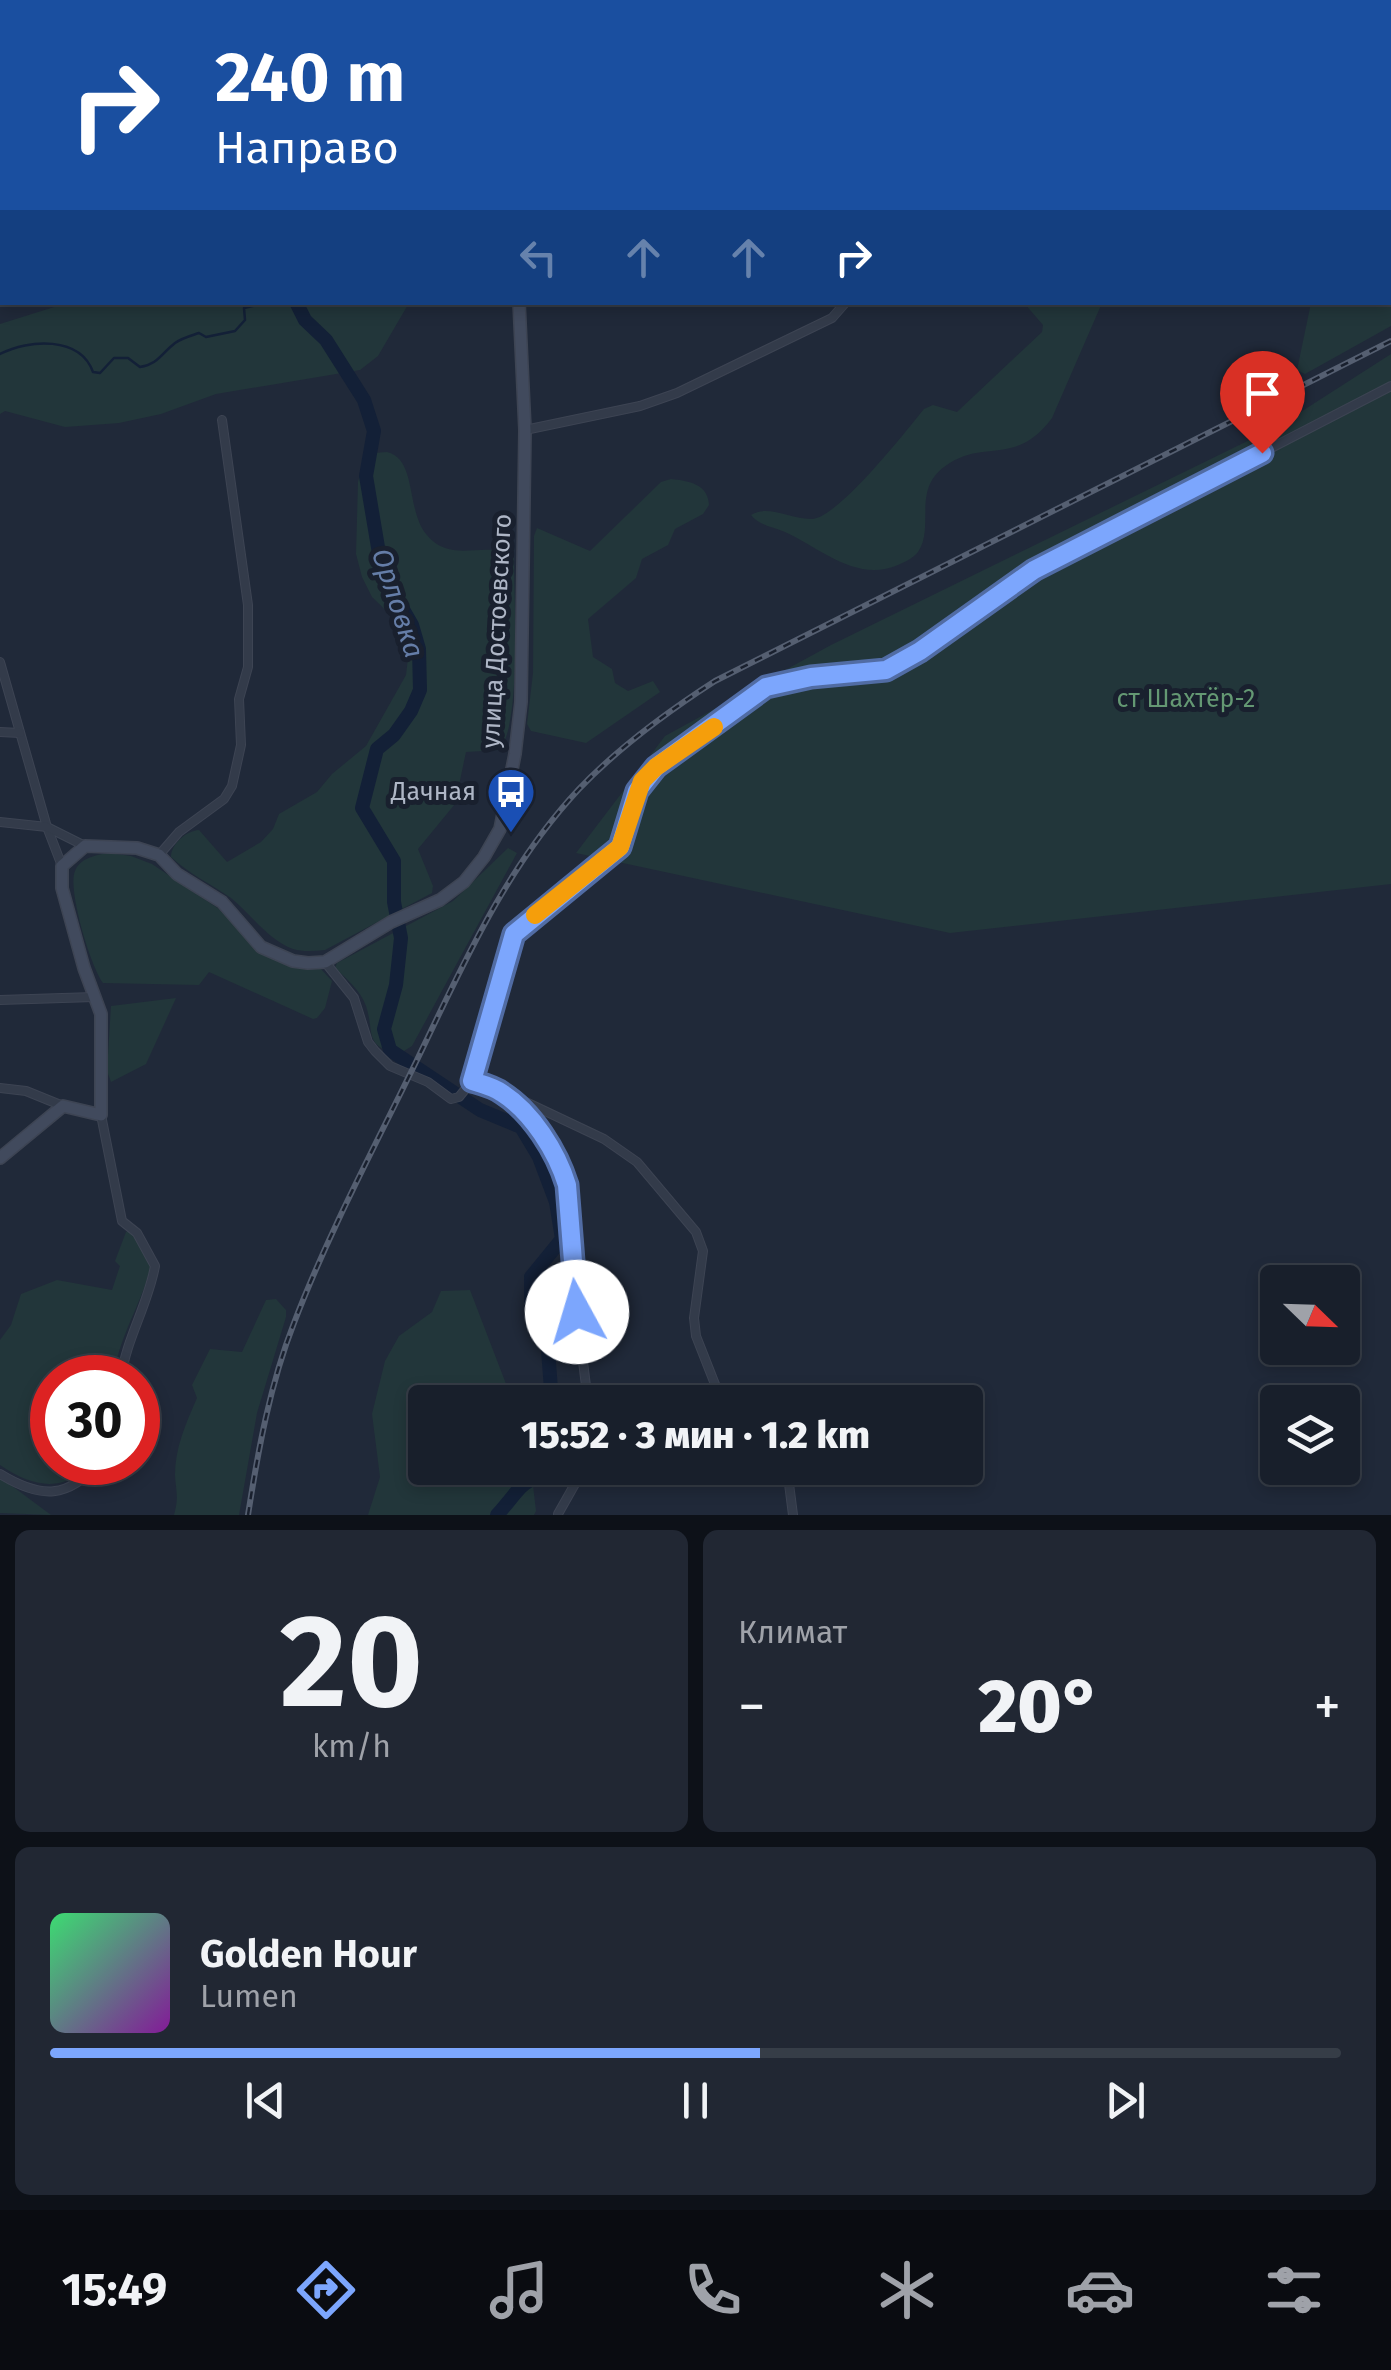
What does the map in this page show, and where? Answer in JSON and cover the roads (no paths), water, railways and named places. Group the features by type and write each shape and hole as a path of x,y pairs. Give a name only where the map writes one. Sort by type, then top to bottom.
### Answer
{"main road":[{"name":"улица Достоевского","path":"326,962 391,922 440,900 464,882 500,829 515,754 520,702 525,430 519,305"},
{"path":"0,1158 63,1106 101,1115 101,1014 62,888 62,866 85,846 138,848 159,855 177,874 222,902 261,947 293,961 326,962"}],"street":[{"path":"525,430 640,406 677,393 832,318 843,305"},
{"path":"326,962 354,998 368,1042 384,1060 452,1099 472,1081 514,934 620,847 637,791 656,767 766,687 811,677 886,670 920,651 1034,570 1391,386"},
{"path":"159,855 179,832 224,799 232,786 241,745 238,699 248,667 248,604 222,420"},
{"path":"0,662 62,866"},
{"path":"0,732 20,734"},
{"path":"0,822 47,826 85,846"},
{"path":"0,1000 94,997"},
{"path":"472,1081 578,1125 637,1162 696,1232 703,1251 694,1318 696,1336 715,1385"},
{"path":"0,1088 26,1091 63,1106"},
{"path":"500,1091 534,1124 562,1166 586,1385"},
{"path":"101,1115 122,1221 137,1234 155,1266 125,1355"},
{"path":"0,1474 19,1486 64,1491 78,1485"},
{"path":"558,1514 574,1485"},
{"path":"788,1485 792,1515"}],"waterway":[{"path":"0,354 25,345 52,344 77,352 93,372 100,373 114,358 128,358 140,367 146,366 186,337 235,331 245,320 244,308 258,305"},
{"name":"Орловка","path":"298,305 305,320 326,340 364,400 374,431 366,476 381,565 412,625 419,649 420,690 394,735 377,749 362,808 394,861 394,902 401,938 396,985 384,1029 390,1050 480,1110 521,1127 539,1157 556,1202 562,1239 531,1277 531,1301 547,1337 551,1385"},
{"name":"Орловка","path":"497,1515 524,1485"}],"railway":[{"path":"248,1515 278,1370 294,1323 352,1191 487,920 529,852 579,789 644,731 715,681 1391,341"}],"place":[{"name":"Дачная","path":"511,834"}],"park label":[{"name":"ст Шахтёр-2","path":"1186,699"}]}
